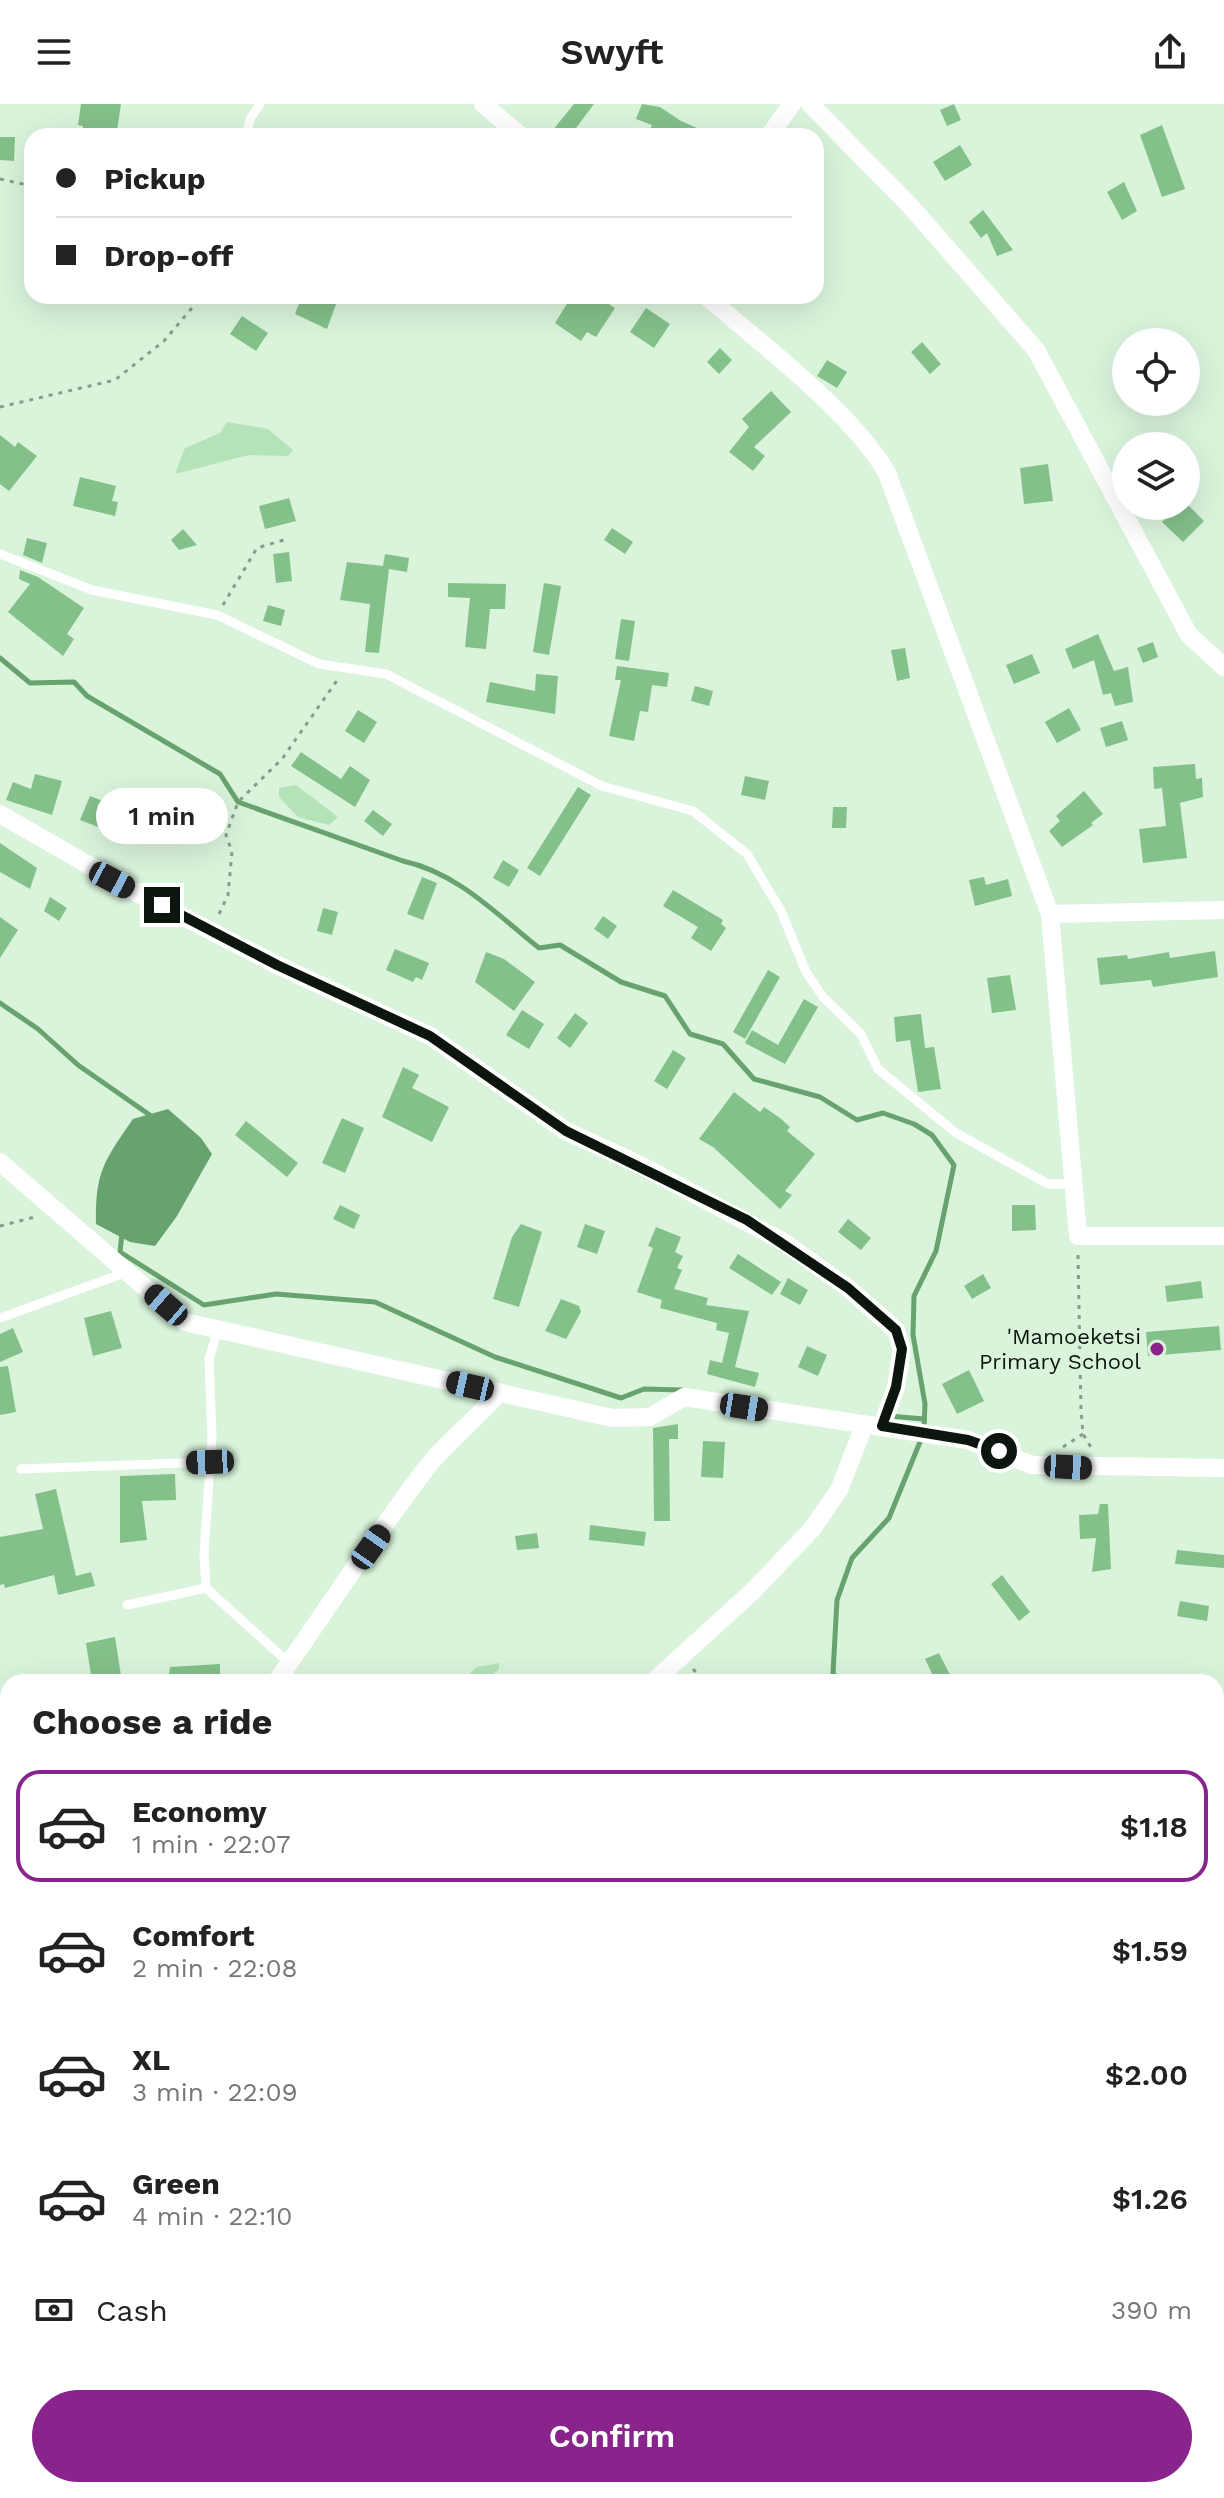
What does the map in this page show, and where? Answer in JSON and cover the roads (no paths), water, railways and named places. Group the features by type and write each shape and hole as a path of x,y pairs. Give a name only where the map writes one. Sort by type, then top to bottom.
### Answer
{"street":[{"path":"483,104 512,128"},
{"path":"775,128 792,104"},
{"path":"810,104 912,208 1036,350 1189,635 1224,667"},
{"path":"715,304 849,425 877,456 887,473 1050,914 1071,1184 1078,1236 1224,1236"},
{"path":"0,814 59,851 277,965 430,1036 566,1131 747,1220 848,1288 896,1330 902,1349 896,1387 839,1490 812,1529 753,1591 662,1674"},
{"path":"1050,914 1224,910"},
{"path":"0,1162 185,1322 612,1418 650,1417 684,1397 968,1440 1032,1465 1224,1468"},
{"path":"281,1674 423,1472 451,1438 483,1413 499,1392"}],"lane":[{"path":"248,128 260,104"},
{"path":"0,554 92,590 217,615 319,664 386,674 602,786 693,811 747,854 781,911 806,972 823,997 861,1034 878,1069 956,1133 1048,1184 1071,1184"},
{"path":"0,1318 127,1272"},
{"path":"218,1330 209,1359 210,1462 204,1553 206,1588 289,1663"},
{"path":"21,1469 210,1462"},
{"path":"127,1605 206,1588"}],"waterway":[{"path":"0,658 30,683 74,682 87,696 220,774 238,802 441,875 476,896 539,948 560,945 621,982 665,996 690,1034 723,1044 754,1079 820,1097 857,1120 883,1113 914,1124 932,1135 954,1165 936,1251 914,1296 913,1335 925,1404 924,1428"},
{"path":"0,1003 38,1029 78,1065 154,1118"},
{"path":"122,1233 120,1252 204,1305 276,1294 375,1302 495,1357 621,1398 644,1389 682,1390"},
{"path":"889,1416 924,1419"},
{"path":"834,1674 837,1600 852,1558 889,1518 922,1437"}],"place":[{"name":"'Mamoeketsi Primary School","path":"1157,1349"}]}
